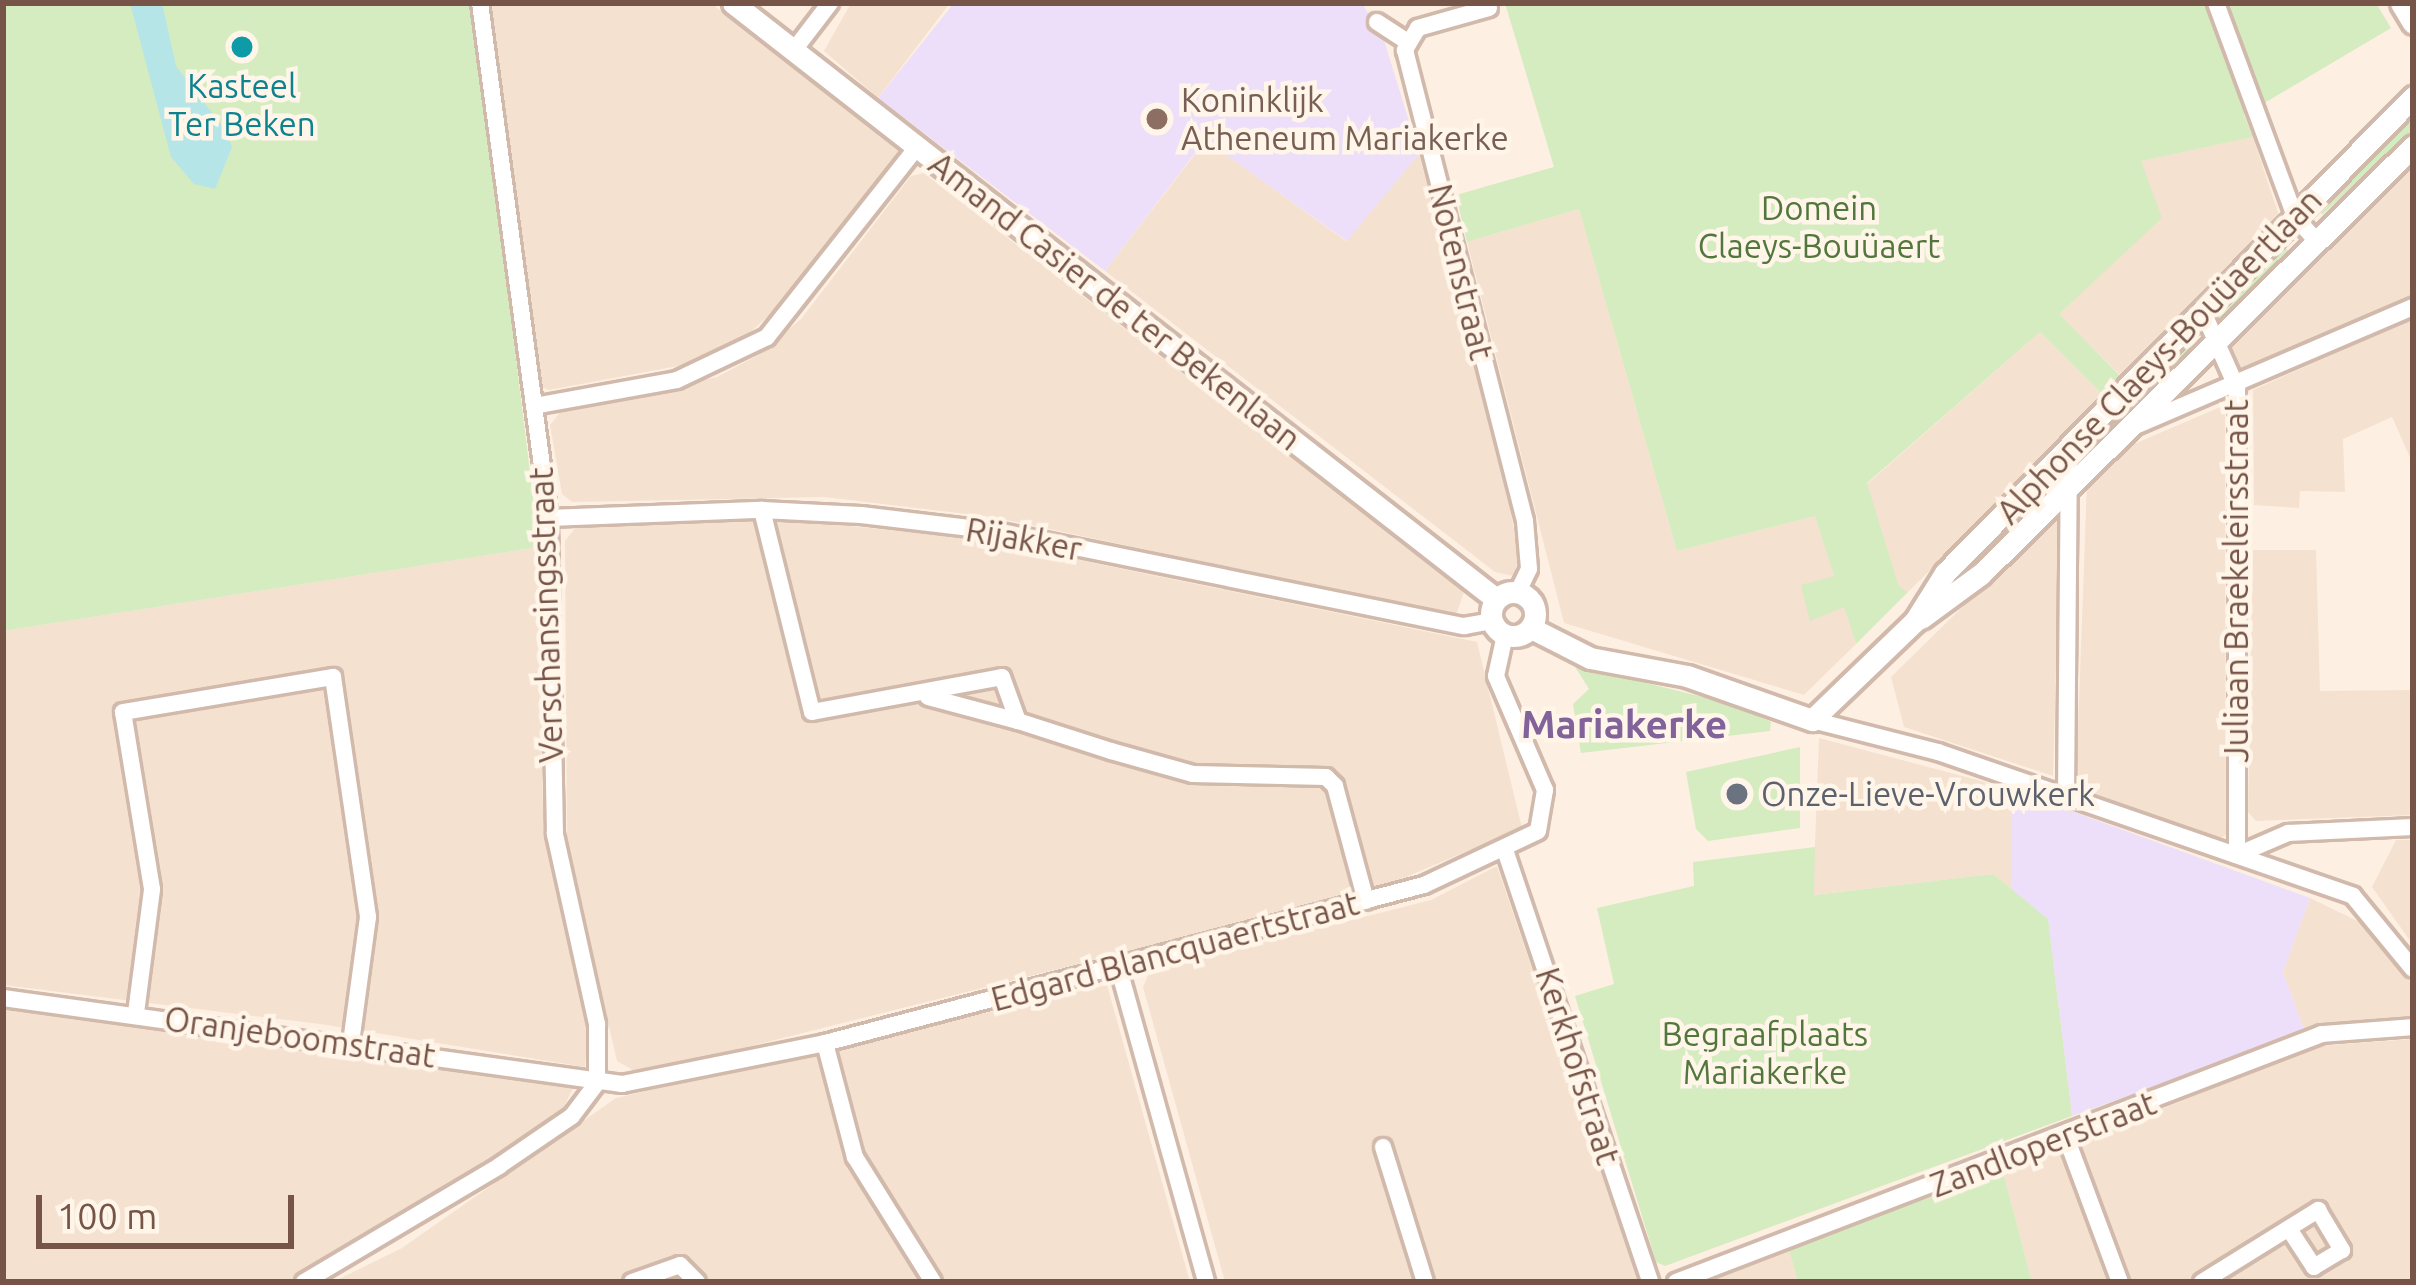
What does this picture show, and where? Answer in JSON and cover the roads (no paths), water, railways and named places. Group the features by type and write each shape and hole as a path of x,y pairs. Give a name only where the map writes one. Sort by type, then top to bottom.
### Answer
{"street":[{"name":"Verschansingsstraat","path":"480,3 549,518 555,834 597,1024 596,1082"},
{"name":"Amand Casier de ter Bekenlaan","path":"733,3 916,148 1507,595"},
{"path":"794,50 830,3"},
{"path":"2216,3 2295,218 2316,240"},
{"path":"1377,22 1406,41 1418,28 1489,8"},
{"name":"Notenstraat","path":"1406,41 1525,521 1529,569 1507,595"},
{"name":"Alphonse Claeys-Bouüaertlaan","path":"1915,621 1946,573 2413,97"},
{"name":"Alphonse Claeys-Bouüaertlaan","path":"1812,720 1915,621 1981,574 2413,146"},
{"path":"533,406 677,380 767,337 916,148"},
{"path":"2122,430 2237,388 2413,307"},
{"name":"Juliaan Braekeleirsstraat","path":"2204,314 2218,336 2237,388 2237,855"},
{"path":"2066,796 2069,450"},
{"path":"762,510 805,705 824,713 927,696 1002,676 1018,721"},
{"name":"Rijakker","path":"549,518 762,510 996,531 1464,626 1498,628"},
{"path":"1531,628 1534,606 1507,595 1498,628 1531,628 1590,658 1688,676 1812,720 1860,728 2353,896 2413,968"},
{"name":"Edgard Blancquaertstraat","path":"596,1082 643,1083 825,1043 1366,901 1505,850 1538,831 1548,786 1501,698 1498,628"},
{"path":"136,1013 152,889 123,712 333,676 368,916 351,1042"},
{"path":"927,696 1193,775 1326,777 1335,786 1366,901"},
{"path":"2237,855 2288,833 2413,827"},
{"name":"Kerkhofstraat","path":"1505,850 1649,1282"},
{"path":"1118,966 1206,1282"},
{"name":"Oranjeboomstraat","path":"3,998 351,1042 596,1082"},
{"name":"Zandloperstraat","path":"1676,1282 2066,1137 2322,1034 2413,1027"},
{"path":"825,1043 855,1157 933,1282"},
{"path":"304,1282 499,1166 572,1116 596,1082"},
{"path":"2066,1137 2120,1282"},
{"path":"1383,1148 1425,1282"},
{"path":"2202,1282 2289,1229"},
{"path":"632,1282 680,1264 697,1282"}],"water":[{"path":"130,3 162,3 176,66 226,131 232,147 215,189 194,184 171,157"}],"place":[{"name":"Kasteel Ter Beken","path":"242,47"},
{"name":"Koninklijk Atheneum Mariakerke","path":"1157,119"},
{"name":"Onze-Lieve-Vrouwkerk","path":"1737,794"}],"district":[{"name":"Mariakerke","path":"1624,724"}],"park label":[{"name":"Domein Claeys-Bouüaert","path":"1819,227"},
{"name":"Begraafplaats Mariakerke","path":"1765,1053"}]}
